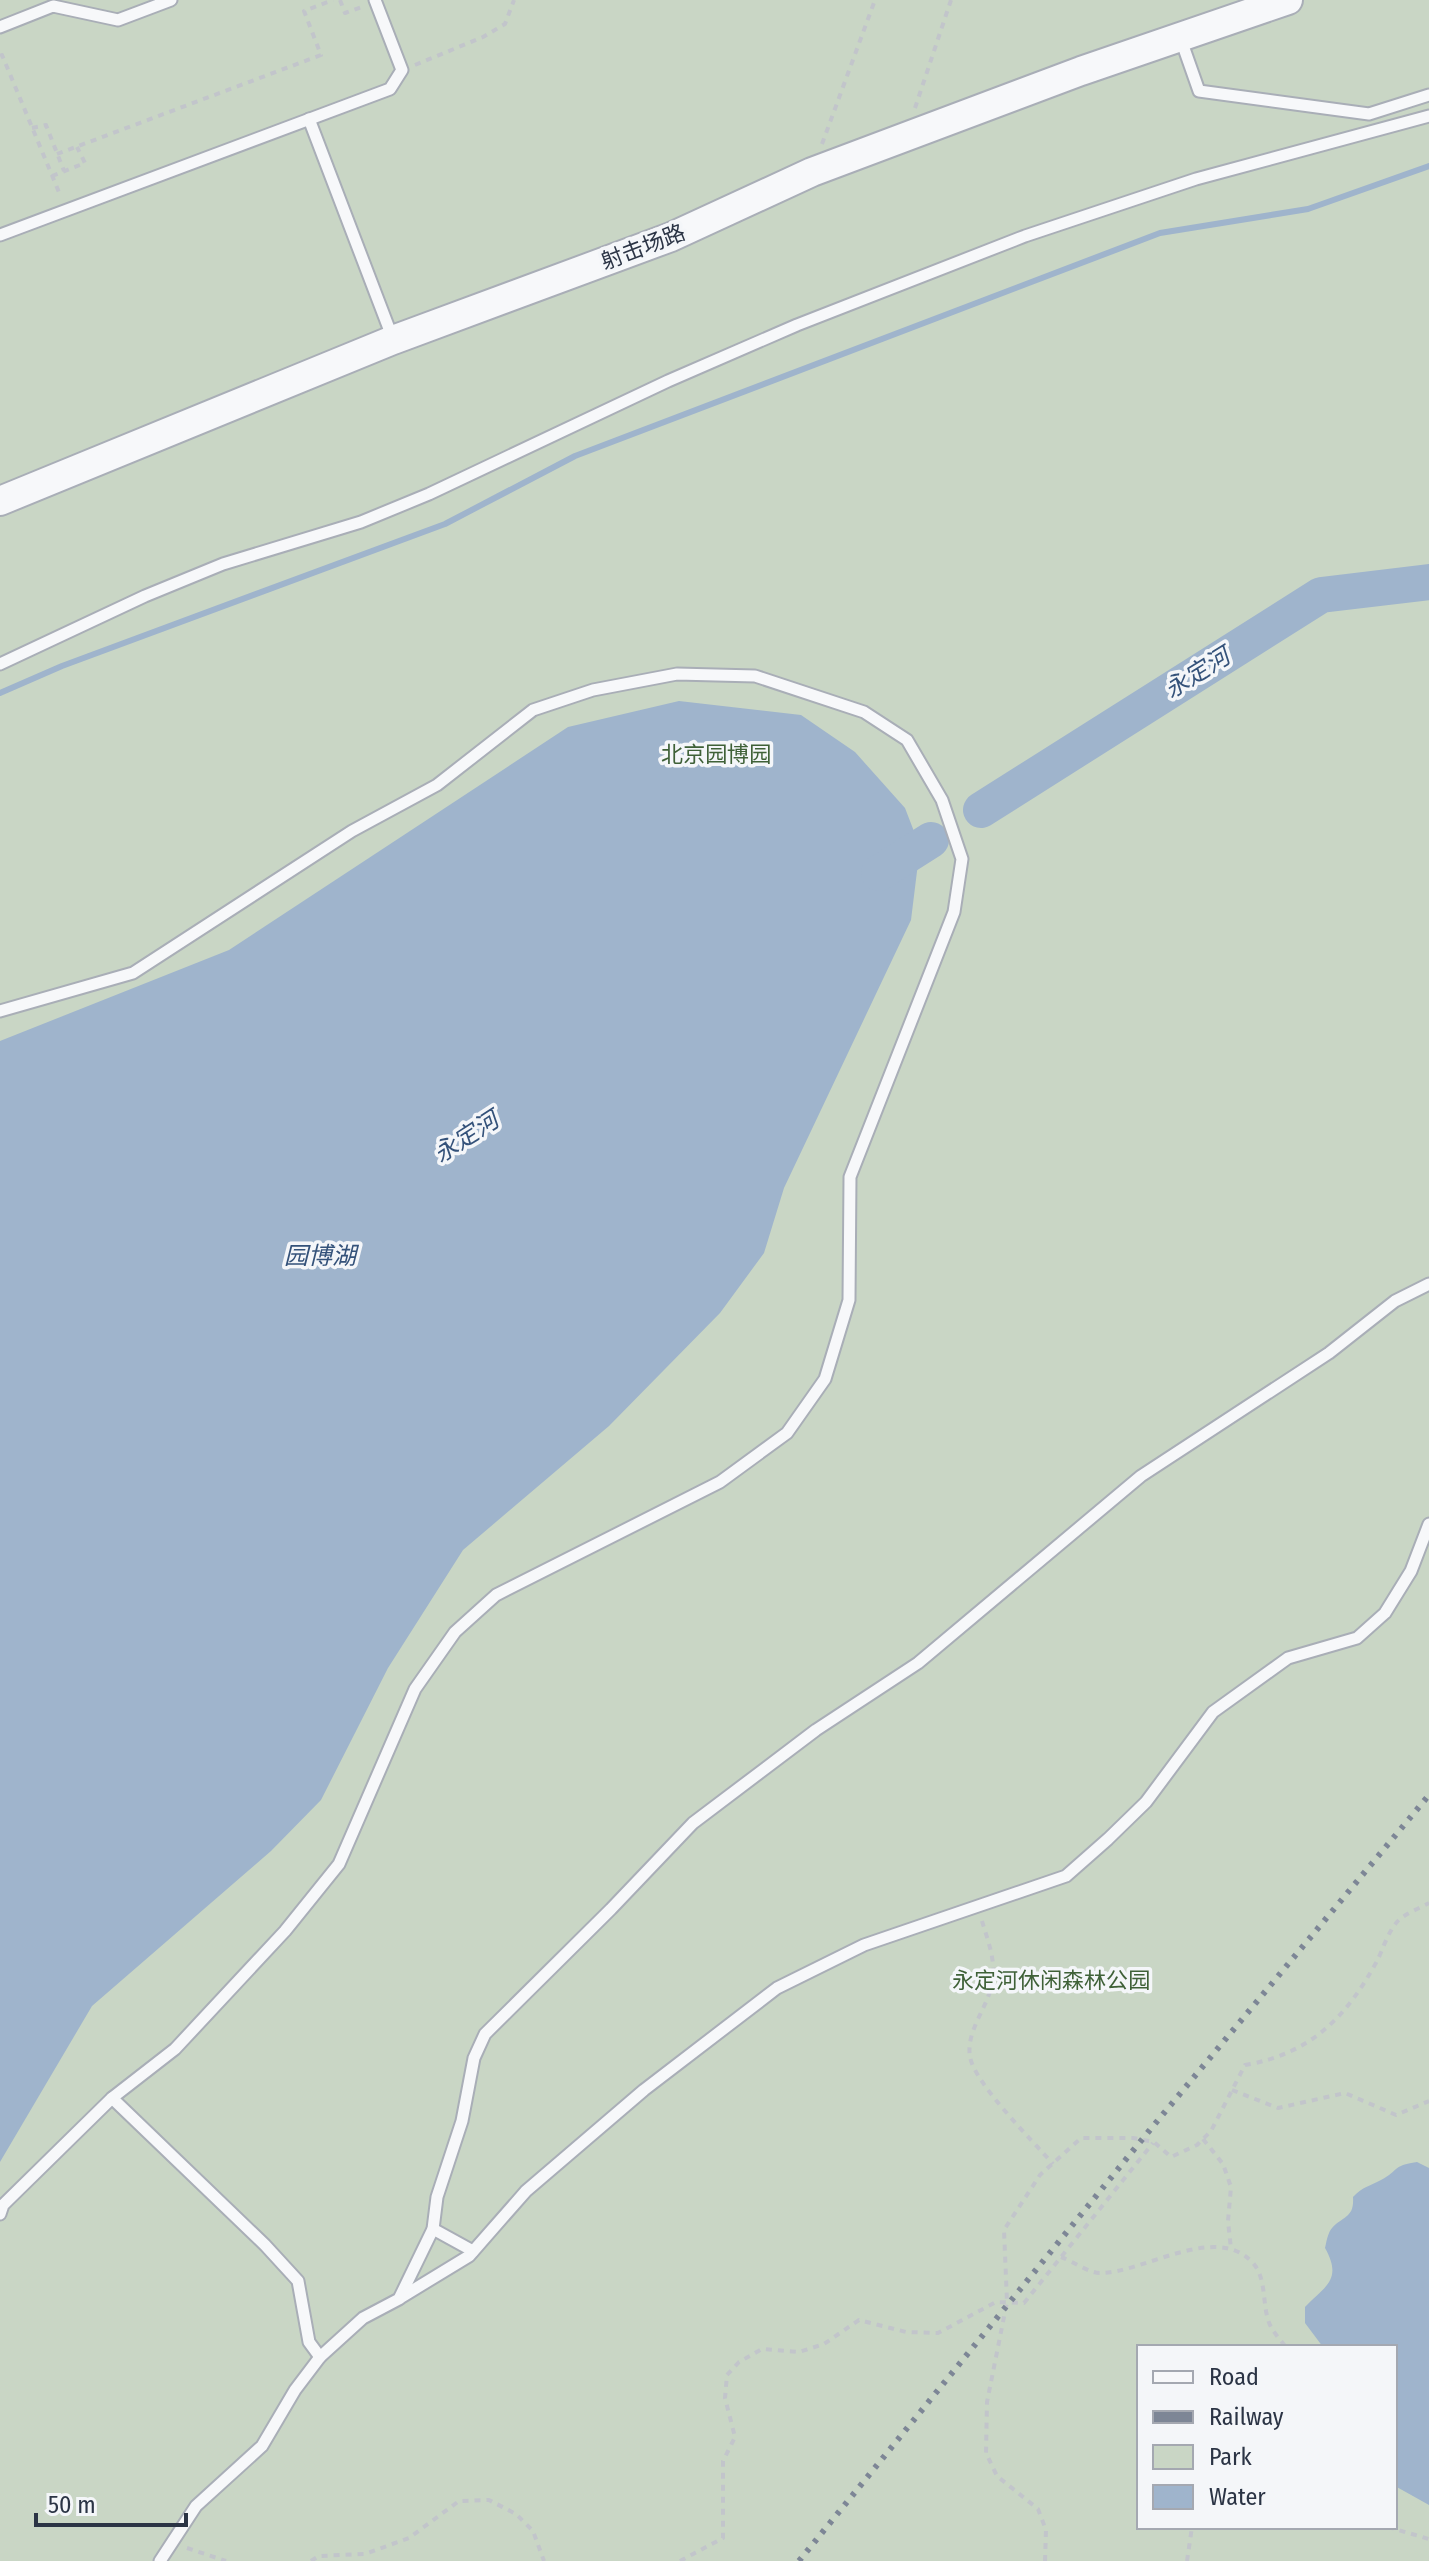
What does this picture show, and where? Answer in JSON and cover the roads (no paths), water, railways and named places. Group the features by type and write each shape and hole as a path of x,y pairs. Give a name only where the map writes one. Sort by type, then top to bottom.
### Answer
{"street":[{"name":"射击场路","path":"0,501 393,340 671,237 812,172 1288,0"}],"lane":[{"path":"0,27 53,6 118,20 171,0"},
{"path":"0,235 390,89 402,70 376,1"},
{"path":"1180,37 1199,91 1369,114 1429,95"},
{"path":"1369,114 1382,128"},
{"path":"0,664 145,596 223,564 361,522 429,494 668,381 1025,236 1196,179 1429,116"},
{"path":"309,119 393,340"},
{"path":"0,1011 133,973 352,831 437,785 533,710 593,690 677,674 755,676 864,712 907,740 942,800 962,859 954,912 850,1177 849,1300 825,1379 787,1433 720,1482 496,1595 455,1632 415,1689 339,1864 285,1931 175,2049 112,2098 3,2205 0,2214"},
{"path":"399,2299 433,2229 437,2197 462,2121 474,2058 485,2034 693,1823 816,1730 918,1663 1141,1476 1329,1353 1395,1301 1429,1284"},
{"path":"160,2561 196,2506 262,2446 295,2390 320,2357 363,2318 399,2299 473,2251 526,2191 644,2090 777,1988 864,1945 1066,1876 1146,1802 1213,1712 1288,1658 1357,1638 1385,1613 1411,1571 1429,1524"},
{"path":"112,2098 265,2245 298,2281 309,2342 320,2357"},
{"path":"433,2229 473,2251"}],"water":[{"name":"园博湖","path":"679,701 801,715 855,752 905,808 920,847 911,920 784,1188 764,1253 720,1313 609,1426 463,1550 388,1668 321,1800 271,1851 92,2006 0,2162 0,1041 229,950 568,727"},
{"path":"1417,2162 1429,2168 1429,2505 1397,2487 1397,2345 1322,2345 1305,2323 1305,2307 1325,2288 1332,2275 1325,2248 1333,2226 1349,2214 1353,2197 1399,2167"}],"waterway":[{"path":"0,693 62,666 445,524 575,456 1160,233 1308,209 1429,166"},
{"name":"永定河","path":"981,810 1321,595 1429,582"},
{"name":"永定河","path":"879,873 931,840"}],"railway":[{"path":"799,2561 1149,2131 1429,1795"}],"park label":[{"name":"北京园博园","path":"716,754"},
{"name":"永定河休闲森林公园","path":"1051,1980"}]}
